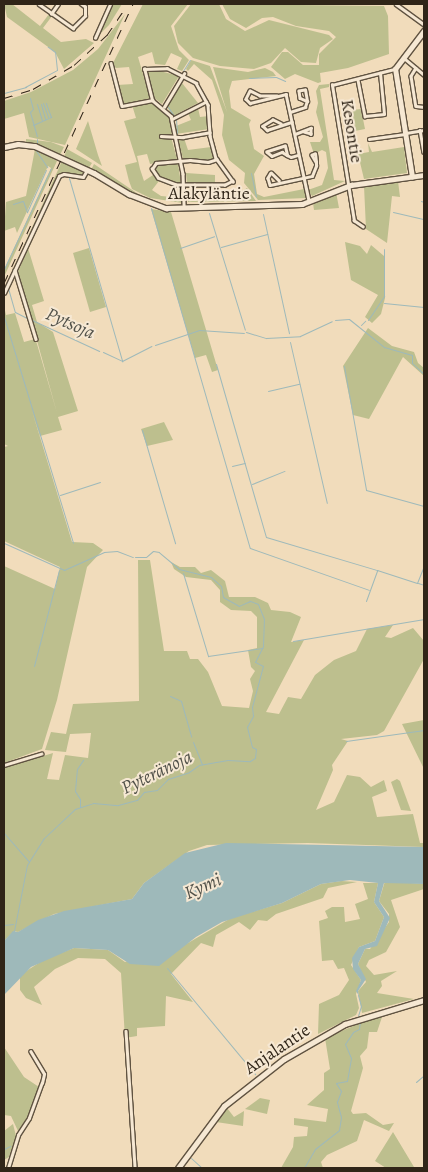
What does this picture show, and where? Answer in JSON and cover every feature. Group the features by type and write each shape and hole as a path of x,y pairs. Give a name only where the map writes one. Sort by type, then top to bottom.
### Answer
{"street":[{"path":"39,4 67,26 75,27 86,13 82,4"},
{"path":"51,14 58,4"},
{"path":"95,38 110,4"},
{"path":"396,4 424,24"},
{"path":"412,177 395,69 424,31"},
{"path":"403,58 424,75"},
{"path":"111,63 122,106 152,100 164,107 172,119 184,185 184,208"},
{"path":"152,100 144,69 162,67 184,74 197,85 207,102 210,132 217,159 232,181 225,185 184,185 164,182 152,169 156,163 180,161 208,162 217,159"},
{"path":"416,68 411,76 416,106 424,107"},
{"name":"Kesontie","path":"348,185 332,86 395,69"},
{"path":"358,80 365,116 384,114 380,73"},
{"path":"164,107 184,74"},
{"path":"260,98 248,92 246,99 250,103 260,98 286,94 309,202"},
{"path":"290,112 303,109 307,101"},
{"path":"172,119 207,102"},
{"path":"280,124 273,120 263,126 264,130 292,122"},
{"path":"420,130 424,152"},
{"path":"369,139 424,130"},
{"path":"161,136 210,132"},
{"path":"294,134 304,132"},
{"name":"Alakyläntie","path":"4,148 30,145 87,170 150,204 163,208 309,202 348,185 424,175"},
{"path":"287,155 285,146 267,152 272,156 282,152 287,155 298,155"},
{"path":"279,181 271,173 268,178 270,184 303,178 314,174 316,162"},
{"path":"4,293 59,176 66,174 78,178 87,170"},
{"path":"348,185 354,221 363,227"},
{"path":"15,270 36,339"},
{"path":"4,765 41,754"},
{"name":"Anjalantie","path":"178,1168 224,1106 284,1059 355,1020 424,1000"},
{"path":"126,1031 135,1168"},
{"path":"8,1168 18,1135 29,1118 44,1074 31,1052"}],"green space":[{"path":"4,4 12,4 40,26 49,14 52,16 43,28 61,42 86,39 94,43 64,69 55,52 7,17"},
{"path":"112,4 122,4 109,25 98,36"},
{"path":"143,4 188,4 171,26 179,50 189,60 182,71 177,69 182,58 171,53 165,65 155,64 152,52 138,57 150,98 124,105 117,85 133,84 129,67 116,68 112,65"},
{"path":"191,4 219,4 226,19 245,31 269,20 329,35 333,39 320,48 316,63 301,62 285,48 271,63 254,69 220,66 193,58 178,43 174,26"},
{"path":"222,4 384,6 388,16 389,54 348,68 320,73 321,82 318,83 295,74 285,79 271,67 282,52 288,52 303,65 319,65 319,54 336,37 329,31 296,26 273,17 262,18 246,28 230,19"},
{"path":"125,14 65,145 29,137 24,113 4,119 4,101 31,92 73,70 98,49"},
{"path":"191,60 210,66 227,112 213,67 248,72 265,68 273,72 276,76 232,81 229,91 231,108 251,120 249,124 254,149 264,156 254,174 257,194 264,197 304,189 306,198 258,200 244,183 245,173 229,160 222,135 224,115 212,80 194,64 188,71 186,69"},
{"path":"156,70 179,76 162,104 153,97 146,72"},
{"path":"182,83 198,103 173,116 167,107"},
{"path":"329,84 329,87 320,89 334,180 345,181 312,196 308,190 322,185 328,168 326,152 322,150 314,154 310,142 320,142 323,137 316,112 318,103 316,91 319,85"},
{"path":"148,102 158,105 169,115 172,135 162,135 171,137 177,159 150,164 147,154 137,156 144,181 153,175 159,181 152,190 161,196 183,198 183,203 150,198 132,189 129,181 125,165 137,162 124,121 136,118 132,105"},
{"path":"198,108 200,117 209,116 209,129 176,134 176,126 191,120 188,113"},
{"path":"361,109 365,129 355,131 352,110"},
{"path":"88,121 98,155 102,166 76,149"},
{"path":"178,138 184,138 188,150 211,147 214,158 207,161 183,159"},
{"path":"26,139 51,142 64,147 60,155 26,143"},
{"path":"368,143 372,152 404,147 407,173 364,179 358,154 369,152"},
{"path":"35,149 57,161 4,277 4,270 51,168 48,166 17,233 15,227 4,231 6,202 26,196"},
{"path":"67,149 92,163 88,169 64,157"},
{"path":"62,161 84,173 81,177 66,172 58,175 4,290"},
{"path":"178,163 181,184 161,178 153,169 156,164"},
{"path":"94,164 144,198 165,205 158,205 124,190 91,170"},
{"path":"186,173 215,175 215,184 187,184"},
{"path":"398,181 400,197 392,196 387,243 366,229 364,186"},
{"path":"247,188 256,201 188,202 188,199 233,197"},
{"path":"336,192 339,208 314,210 313,203"},
{"path":"151,209 171,212 218,370 212,372 206,355 195,358"},
{"path":"345,242 360,246 367,254 371,245 384,256 385,298 381,314 372,323 365,317 378,295 351,280"},
{"path":"28,248 44,301 32,305 37,322 53,332 78,411 58,417 62,430 40,436 32,411 72,542 93,543 103,550 87,567 57,700 42,749 4,763 4,566 55,589 60,567 4,541 4,447 8,446 4,444 4,306 6,315 15,313 24,342 35,339 57,413 18,272"},
{"path":"89,248 106,307 90,312 73,253"},
{"path":"368,328 392,346 414,352 418,363 424,368 424,376 403,357 369,419 353,415 343,366"},
{"path":"164,422 173,440 147,446 141,429"},
{"path":"138,560 150,560 164,651 187,651 190,659 198,659 208,672 222,706 249,708 253,691 250,679 255,671 251,667 248,650 257,648 257,617 251,611 231,610 220,602 220,590 211,580 186,577 174,569 171,562 180,567 195,567 201,573 211,570 225,581 229,597 255,597 268,603 271,610 290,612 301,617 291,642 304,640 266,712 279,714 288,697 301,699 315,675 334,660 356,651 367,629 393,625 385,637 391,638 413,628 424,641 424,659 384,731 377,735 341,739 348,741 332,765 333,770 316,810 334,802 347,775 360,777 371,787 384,780 387,791 372,797 377,817 413,814 420,843 424,843 424,847 308,843 207,845 189,851 144,883 132,899 54,914 18,932 14,931 4,941 4,768 53,753 47,779 59,780 65,755 88,758 91,733 70,734 66,752 45,750 51,732 66,734 73,704 139,701"},
{"path":"424,720 424,769 402,724"},
{"path":"397,779 400,781 411,811 401,810 391,782"},
{"path":"341,881 357,882 328,888 323,898 276,914 267,921 258,920 250,930 239,922 216,935 213,947 201,943 171,974 193,1002 166,996 165,1026 137,1028 137,1036 125,1038 121,973 105,959 78,958 55,969 34,987 42,1005 26,998 20,990 20,975 45,959 74,948 108,950 125,962 188,943 231,918 282,903 321,884"},
{"path":"385,881 424,884 424,889 391,900 400,927 386,952 369,960 366,966 374,975 397,971 381,981 382,986 377,993 414,999 362,1013 358,991 366,982 358,964 365,949 370,949 389,922 389,914 379,901"},
{"path":"363,883 378,883 374,902 384,917 375,941 359,947 351,965 361,980 356,994 359,1008 356,1015 318,1034 319,1004 339,995 349,980 344,968 338,969 333,960 322,961 319,921 328,918 325,911 332,907 344,907 345,922 360,919 355,904 368,899"},
{"path":"377,1016 382,1017 377,1032 369,1032 367,1048 360,1056 363,1068 351,1111 353,1114 366,1113 383,1125 394,1123 389,1131 364,1120 357,1141 327,1155 321,1162 323,1168 281,1168 293,1147 294,1137 307,1136 308,1127 294,1125 294,1118 326,1122 328,1109 307,1105 324,1090 324,1073 330,1069 325,1038"},
{"path":"4,1047 24,1077 39,1087 27,1118 18,1131 11,1116 4,1115"},
{"path":"260,1098 270,1100 267,1114 245,1109"},
{"path":"227,1108 234,1117 244,1111 243,1126 216,1122"},
{"path":"13,1124 16,1136 9,1157 4,1160 4,1131"},
{"path":"393,1132 415,1168 386,1168 375,1161"}],"water":[{"name":"Kymi","path":"226,843 424,847 424,884 384,883 379,901 390,918 377,946 365,949 358,964 366,979 358,991 359,996 356,991 361,980 353,969 352,958 359,947 375,941 384,917 374,902 378,883 350,880 321,884 282,903 222,922 196,937 159,966 130,964 108,950 74,948 31,967 4,995 4,941 13,931 18,932 38,920 64,911 132,899 144,883 185,853"}],"waterway":[{"path":"25,87 57,70 55,52 48,47"},
{"path":"183,71 190,60"},
{"path":"249,78 276,77 285,81"},
{"path":"4,93 26,87"},
{"path":"30,98 33,109 30,112 37,136"},
{"path":"43,103 48,117"},
{"path":"33,125 51,117 46,103"},
{"path":"37,104 42,120"},
{"path":"41,104 45,119"},
{"path":"168,107 174,116"},
{"path":"176,119 177,133"},
{"path":"37,139 37,144"},
{"path":"35,149 47,167"},
{"path":"4,269 51,168"},
{"path":"13,204 23,201 27,212 46,170"},
{"path":"251,173 256,196"},
{"path":"69,178 122,361"},
{"path":"151,208 250,548 369,590"},
{"path":"393,212 424,219"},
{"path":"209,213 245,330"},
{"path":"263,214 289,333"},
{"path":"221,247 267,234"},
{"path":"180,248 214,236"},
{"path":"368,320 384,296 384,249"},
{"name":"Pytsoja","path":"8,288 15,312 29,319"},
{"path":"384,303 424,307"},
{"path":"4,317 73,543"},
{"path":"335,320 349,319 384,347 412,355 412,363 424,374"},
{"name":"Pytsoja","path":"32,320 99,351"},
{"name":"Pytsoja","path":"246,332 266,338 300,336 332,321"},
{"path":"361,325 365,321"},
{"name":"Pytsoja","path":"155,345 199,330 244,333"},
{"path":"290,342 327,503"},
{"name":"Pytsoja","path":"103,352 122,361 151,346"},
{"path":"216,364 266,537 377,570"},
{"path":"344,366 366,490 424,506"},
{"path":"268,391 299,384"},
{"path":"142,430 175,543"},
{"path":"232,466 245,463"},
{"path":"252,484 284,471"},
{"path":"60,495 100,482"},
{"name":"Pyteränoja","path":"4,543 64,570 104,552 117,551 133,557"},
{"name":"Pyteränoja","path":"14,931 27,865 43,839 75,809 93,803 118,805 137,800 144,792 157,790 168,779 189,772 199,765 228,760 250,761 255,758 256,749 252,747 247,727 253,716 252,707 263,666 255,662 263,646 264,619 258,604 250,601 239,606 223,597 221,586 211,577 179,569 159,552 153,551 146,557 135,557"},
{"path":"366,601 377,570 417,583 424,566"},
{"path":"34,666 59,570"},
{"path":"183,573 208,656 262,648"},
{"path":"418,583 424,585"},
{"path":"293,641 424,619"},
{"path":"170,696 181,701 191,737"},
{"path":"346,741 424,730"},
{"path":"193,742 202,764"},
{"path":"80,807 80,799 75,791 77,769 83,760"},
{"path":"4,833 29,862"},
{"path":"4,925 13,924"},
{"path":"167,968 255,1074"},
{"path":"358,995 361,1006 358,1016"},
{"path":"304,1168 315,1149 339,1130 341,1117 337,1102 341,1091 336,1083 347,1081 351,1058 345,1044 353,1032 359,1029 360,1021"},
{"path":"416,1082 424,1075"},
{"path":"4,1149 10,1146"},
{"path":"191,1158 202,1168"}],"railway":[{"path":"4,283 133,4"},
{"path":"4,98 33,89 74,65 107,35 124,10"}]}
